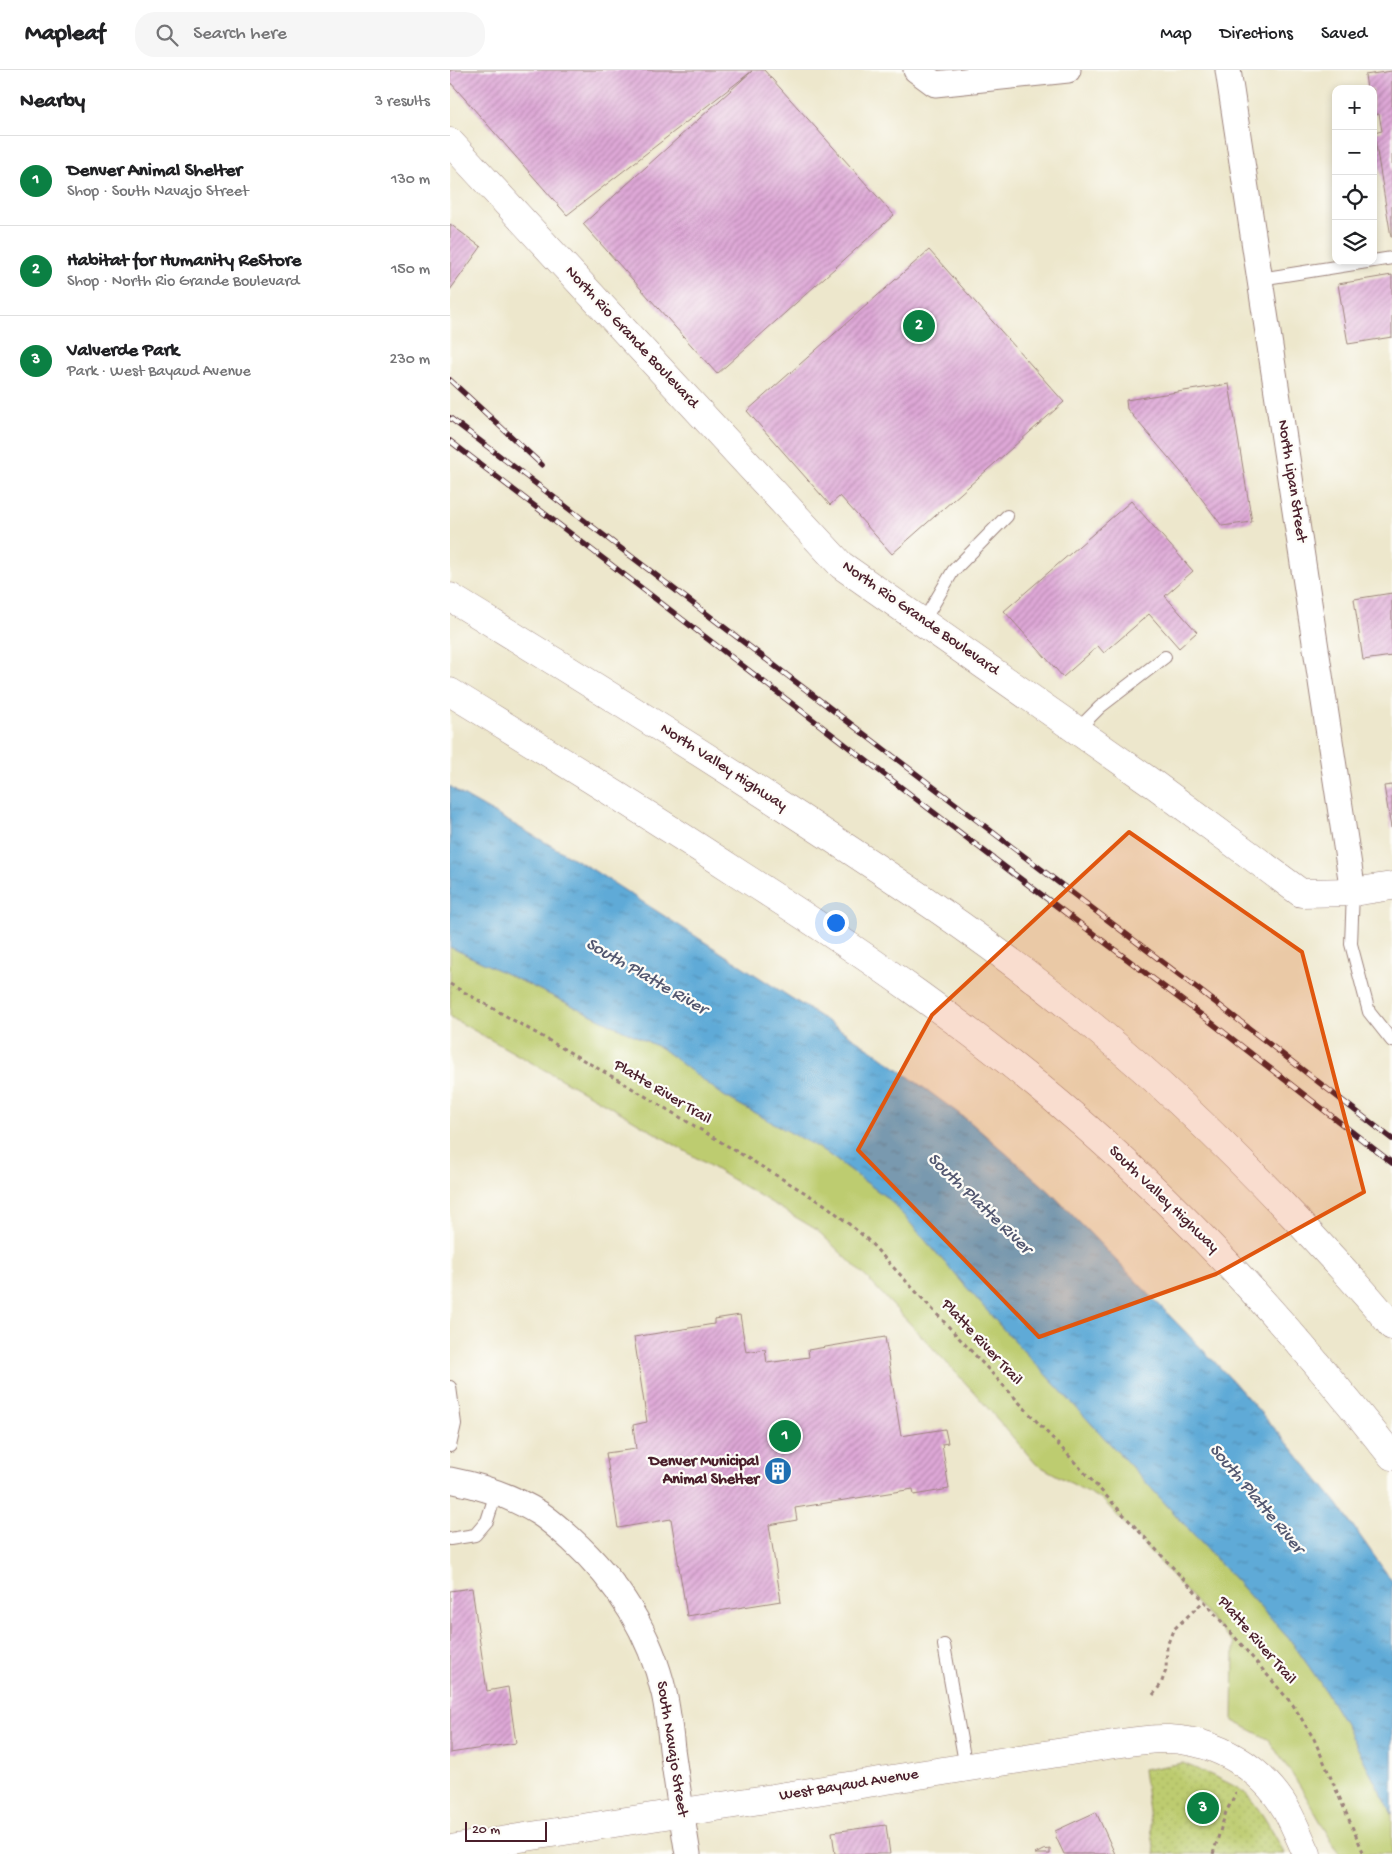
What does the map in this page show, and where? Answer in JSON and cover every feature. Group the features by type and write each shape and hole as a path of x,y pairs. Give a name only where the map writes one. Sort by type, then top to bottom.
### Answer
{"main road":[{"name":"North Rio Grande Boulevard","path":"450,142 841,566 1155,785 1301,893 1353,892 1392,886"},
{"name":"North Valley Highway","path":"450,597 695,750 875,866 991,946 1142,1068 1218,1139 1319,1244 1392,1326"},
{"name":"South Valley Highway","path":"450,692 809,918 985,1044 1051,1097 1124,1160 1187,1220 1290,1331 1392,1456"},
{"name":"West Bayaud Avenue","path":"450,1849 1108,1745 1168,1739 1196,1742 1214,1748 1248,1767 1266,1782 1286,1809 1307,1854"}],"street":[{"path":"926,77 1068,70"},
{"name":"North Lipan Street","path":"1228,70 1353,892"},
{"name":"South Navajo Street","path":"450,1480 472,1484 496,1493 533,1510 559,1528 601,1569 628,1606 649,1648 663,1692 688,1854"}],"lane":[{"path":"1260,279 1392,258"},
{"path":"923,622 953,571 1007,516"},
{"path":"1077,730 1100,707 1165,657"},
{"path":"1353,892 1351,944 1364,995 1369,1012 1392,1041"},
{"path":"450,1387 455,1424 450,1446"},
{"path":"450,1539 475,1535 487,1521 496,1493"},
{"path":"944,1645 966,1768"}],"path":[{"name":"Platte River Trail","path":"450,984 620,1081 834,1211 866,1238 1204,1601 1293,1705 1314,1739 1364,1854"},
{"path":"1153,1695 1161,1684 1166,1670 1167,1646 1173,1630 1204,1601"},
{"path":"1213,1854 1226,1812 1248,1767"}],"highlighted area":[{"path":"1129,832 1302,952 1364,1192 1216,1274 1039,1337 858,1150 932,1015"}],"green space":[{"path":"450,947 661,1048 724,1096 824,1151 890,1200 1004,1330 1291,1641 1319,1681 1345,1724 1392,1814 1392,1854 1339,1854 1300,1786 1268,1739 1233,1721 1234,1644 1104,1501 1036,1464 973,1391 869,1280 817,1230 618,1111 450,1017"},
{"path":"1183,1763 1243,1791 1263,1817 1285,1854 1155,1854 1143,1770"}],"water":[{"name":"South Platte River","path":"450,786 590,868 875,1052 969,1121 1050,1192 1231,1379 1336,1502 1392,1581 1392,1814 1345,1724 1319,1681 1291,1641 1004,1330 890,1200 824,1151 724,1096 661,1048 450,947"}],"building":[{"path":"450,70 764,70 894,215 717,374 583,224 752,71 567,215 450,82"},
{"path":"1392,71 1392,237 1377,151 1377,132 1382,131 1379,114 1377,114 1377,85 1366,85 1365,75"},
{"path":"450,224 481,247 450,290"},
{"path":"929,250 1064,402 892,554 840,496 830,505 747,411"},
{"path":"1392,275 1392,337 1348,344 1338,284"},
{"path":"1229,384 1252,522 1222,526 1186,478 1127,409 1126,400"},
{"path":"1131,501 1193,571 1165,596 1197,632 1179,648 1149,614 1104,653 1098,646 1063,677 1004,611"},
{"path":"1392,593 1392,656 1363,660 1354,599"},
{"path":"1392,785 1392,828 1391,828 1384,786"},
{"name":"Denver Municipal Animal Shelter","path":"740,1315 746,1352 765,1349 767,1363 809,1357 808,1350 885,1337 901,1436 945,1429 948,1443 942,1444 949,1489 914,1495 913,1489 795,1508 797,1520 769,1525 781,1601 687,1616 671,1519 618,1528 606,1453 636,1449 633,1425 647,1422 634,1337 714,1324 714,1319"},
{"path":"472,1588 487,1691 508,1687 516,1743 450,1753 450,1591"},
{"path":"1096,1812 1115,1854 1064,1854 1055,1831"},
{"path":"886,1825 890,1854 835,1854 832,1832"},
{"path":"1050,1849 1050,1854 1035,1854 1043,1850"}],"railway":[{"path":"450,380 542,465"},
{"path":"450,418 1392,1139"},
{"path":"450,441 1010,871 1208,1020 1392,1163"}],"place":[{"name":"Habitat for Humanity ReStore","path":"919,326"},
{"name":"Denver Animal Shelter","path":"785,1436"},
{"name":"Denver Municipal Animal Shelter","path":"778,1471"},
{"name":"Valverde Park","path":"1203,1808"}]}
